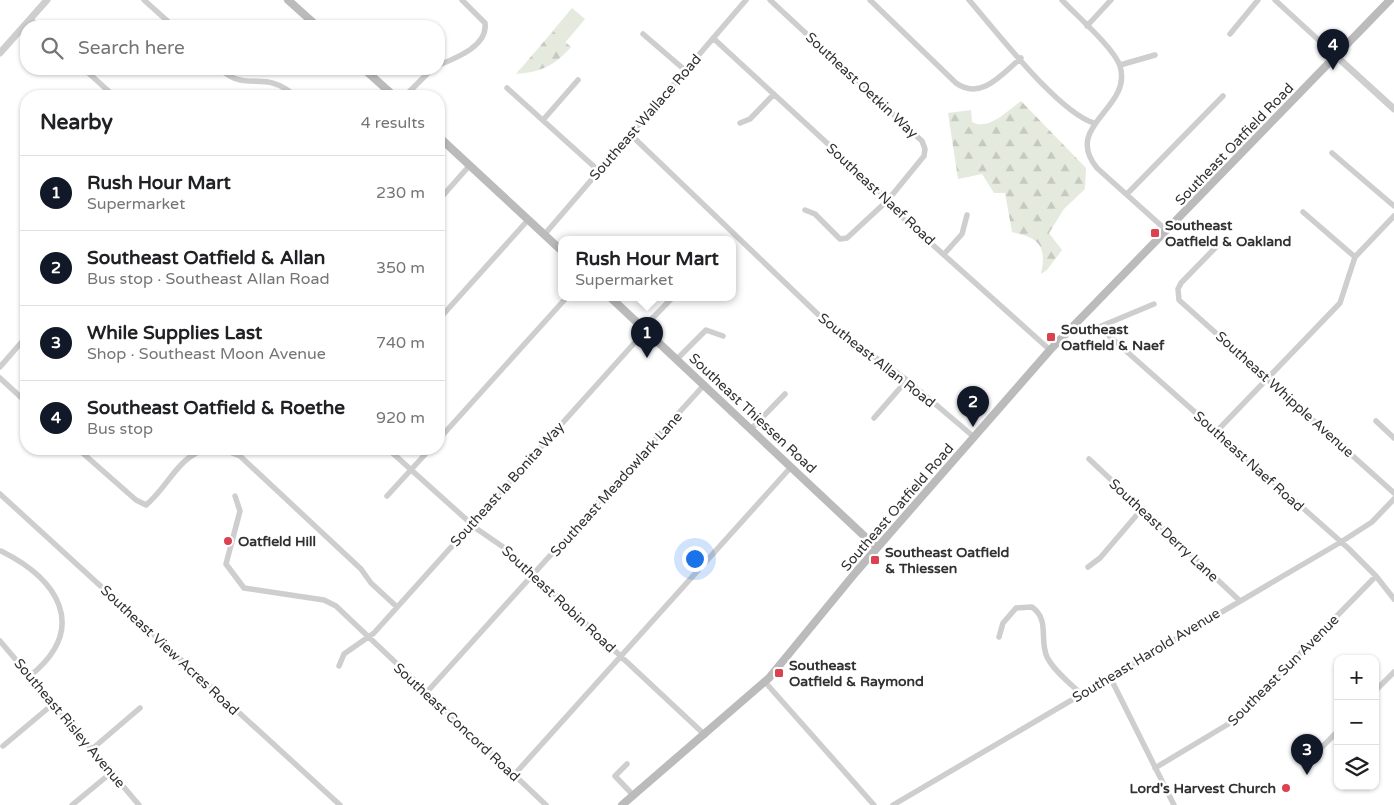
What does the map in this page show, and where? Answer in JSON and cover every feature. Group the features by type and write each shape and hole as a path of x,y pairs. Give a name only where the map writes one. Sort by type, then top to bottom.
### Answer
{"main road":[{"path":"288,0 310,20"},
{"name":"Southeast Oatfield Road","path":"622,805 765,682 877,548 1050,350 1390,0"},
{"path":"371,75 387,90"},
{"path":"445,142 558,247"},
{"name":"Southeast Thiessen Road","path":"614,301 877,548"}],"street":[{"path":"30,19 47,0"},
{"path":"144,0 166,20"},
{"path":"445,62 464,54 484,34 485,23 481,16 462,0"},
{"name":"Southeast Wallace Road","path":"544,235 746,0"},
{"name":"Southeast Oetkin Way","path":"770,0 922,141 925,149 924,156 888,200 847,238 840,239 814,214 805,210"},
{"path":"870,0 962,87 974,90 989,86 1021,58"},
{"path":"969,0 1066,106 1080,117 1094,123"},
{"path":"1062,0 1113,53 1120,65 1122,79 1119,93 1094,123 1088,140 1090,158 1097,168 1166,230"},
{"path":"1087,26 1111,0"},
{"path":"1230,34 1258,0"},
{"path":"1276,0 1394,109"},
{"path":"0,52 20,30"},
{"path":"643,34 686,71"},
{"name":"Southeast Naef Road","path":"713,38 888,200 905,220 1050,350"},
{"path":"1120,65 1155,55"},
{"path":"91,75 107,90"},
{"path":"228,75 241,81 265,80 277,83 287,90"},
{"path":"411,90 426,75"},
{"path":"543,120 578,80"},
{"path":"507,88 599,171"},
{"path":"740,123 750,119 774,94"},
{"path":"1127,194 1223,96"},
{"name":"Southeast Allan Road","path":"631,135 834,329 907,380 974,437"},
{"path":"1332,153 1394,206"},
{"path":"445,193 470,165"},
{"path":"1303,212 1355,257"},
{"path":"945,254 962,234 967,215"},
{"path":"1216,432 1340,303 1355,257 1394,216"},
{"path":"445,312 528,220"},
{"name":"Southeast Whipple Avenue","path":"1217,246 1181,283 1178,295 1183,304 1268,378 1394,493"},
{"path":"445,433 563,301"},
{"name":"Southeast la Bonita Way","path":"339,666 344,654 369,638 669,301"},
{"name":"Southeast Naef Road","path":"1154,304 1099,328 1341,542 1376,576 1394,599"},
{"path":"677,359 706,330 723,336"},
{"path":"0,366 20,344"},
{"path":"0,378 20,396"},
{"path":"874,418 907,380"},
{"name":"Southeast Meadowlark Lane","path":"426,693 704,385"},
{"path":"751,429 785,394"},
{"path":"1376,420 1394,438"},
{"path":"85,455 136,500 146,505 192,455"},
{"name":"Southeast Robin Road","path":"395,455 471,524 506,549 704,735"},
{"path":"387,496 425,455"},
{"path":"240,456 361,569 371,584 397,607"},
{"name":"Southeast Derry Lane","path":"1089,459 1238,600"},
{"path":"514,775 790,467"},
{"name":"Southeast View Acres Road","path":"0,494 340,805"},
{"name":"Southeast Concord Road","path":"235,496 239,504 239,516 226,564 244,588 331,603 546,805"},
{"name":"Southeast Harold Avenue","path":"893,805 1238,600 1341,542 1372,522 1394,499"},
{"path":"1088,567 1100,558 1141,510"},
{"path":"1,551 17,559 43,582 59,605 62,627 56,650 30,676"},
{"name":"Southeast Sun Avenue","path":"1155,768 1235,720 1376,576"},
{"path":"999,637 1004,623 1016,608 1032,607 1040,612 1043,622 1043,644 1048,660 1081,694"},
{"name":"Southeast Risley Avenue","path":"0,641 139,805"},
{"path":"1379,686 1394,672"},
{"path":"1110,677 1174,805"},
{"path":"765,682 874,805"},
{"path":"3,746 52,704"},
{"path":"92,749 140,708"},
{"path":"1317,752 1334,735"},
{"path":"627,764 615,776 634,796"},
{"path":"72,805 112,772"}],"green space":[{"path":"572,8 585,19 564,44 551,33"},
{"path":"553,31 571,47 559,59 541,69 516,74"},
{"path":"1021,101 1086,168 1085,189 1064,209 1049,233 1062,250 1047,270 1041,274 1043,264 1042,250 1035,240 1012,232 1005,193 994,193 982,174 958,179 948,113 971,110 972,122 985,124 998,119"}],"place":[{"name":"Southeast Oatfield & Roethe","path":"1333,70"},
{"name":"Southeast Oatfield & Oakland","path":"1155,233"},
{"name":"Southeast Oatfield & Naef","path":"1051,337"},
{"name":"Rush Hour Mart","path":"647,358"},
{"name":"Southeast Oatfield & Allan","path":"973,427"},
{"name":"Oatfield Hill","path":"228,541"},
{"name":"Southeast Oatfield & Thiessen","path":"875,560"},
{"name":"Southeast Oatfield & Raymond","path":"779,673"},
{"name":"While Supplies Last","path":"1307,775"},
{"name":"Lord's Harvest Church","path":"1286,788"}]}
